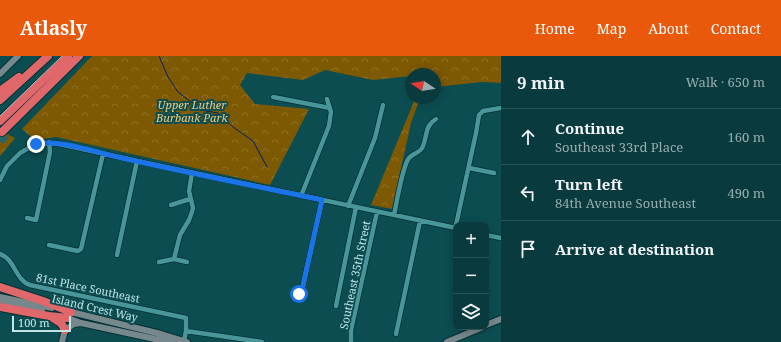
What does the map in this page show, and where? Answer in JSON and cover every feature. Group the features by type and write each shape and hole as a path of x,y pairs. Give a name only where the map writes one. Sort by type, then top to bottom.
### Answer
{"highway":[{"path":"0,91 47,56"},
{"path":"0,100 47,56"},
{"path":"0,121 68,56"},
{"path":"5,133 80,56"},
{"path":"0,287 43,301 69,315"},
{"path":"0,307 58,319 65,330"},
{"path":"49,316 69,315"}],"main road":[{"path":"0,74 18,56"},
{"name":"Island Crest Way","path":"0,298 69,315 161,334 186,342"},
{"name":"Island Crest Way","path":"69,315 81,323 155,338 186,342"},
{"path":"489,324 501,318"},
{"path":"62,342 65,330 74,324 81,323"},
{"path":"447,342 476,330"}],"street":[{"path":"273,98 330,108"},
{"path":"301,196 329,126 330,108 327,99"},
{"path":"348,206 375,138 383,105"},
{"path":"457,222 479,115 483,111 501,108"},
{"path":"394,216 405,166 410,158 421,151 424,145 427,128 436,120"},
{"path":"27,218 36,220 50,152 49,142"},
{"path":"0,180 12,160 26,148 36,144 49,142 394,216 453,226"},
{"path":"49,245 78,251 81,249 103,154"},
{"path":"118,255 137,161"},
{"path":"469,168 494,173"},
{"path":"174,259 180,235 190,220 193,208 188,188 192,173"},
{"path":"171,205 190,199"},
{"path":"299,294 302,290 322,200"},
{"path":"336,306 356,208"},
{"name":"Southeast 35th Street","path":"351,342 351,330 377,212"},
{"path":"396,334 420,221"},
{"path":"489,236 501,238"},
{"name":"81st Place Southeast","path":"0,254 7,257 22,281 30,285 186,318 186,331"},
{"path":"159,262 174,259 188,262"},
{"path":"186,342 186,331 262,342"}],"green space":[{"name":"Upper Luther Burbank Park","path":"92,56 501,56 501,83 482,82 441,86 441,68 405,68 405,77 373,80 325,70 303,80 247,73 240,85 255,104 309,109 270,185 56,137 35,140 22,129"},
{"path":"413,104 418,104 411,123 392,209 371,205"},
{"path":"0,131 15,138 0,156"}],"waterway":[{"path":"159,56 168,77 178,92 200,110 218,113 233,127 253,141 267,167"}],"tunnel":[{"path":"0,141 8,134"}],"tram line":[{"path":"0,116 62,56"}],"route":[{"path":"36,144 49,142 61,144 322,200 302,290 299,294"}]}
